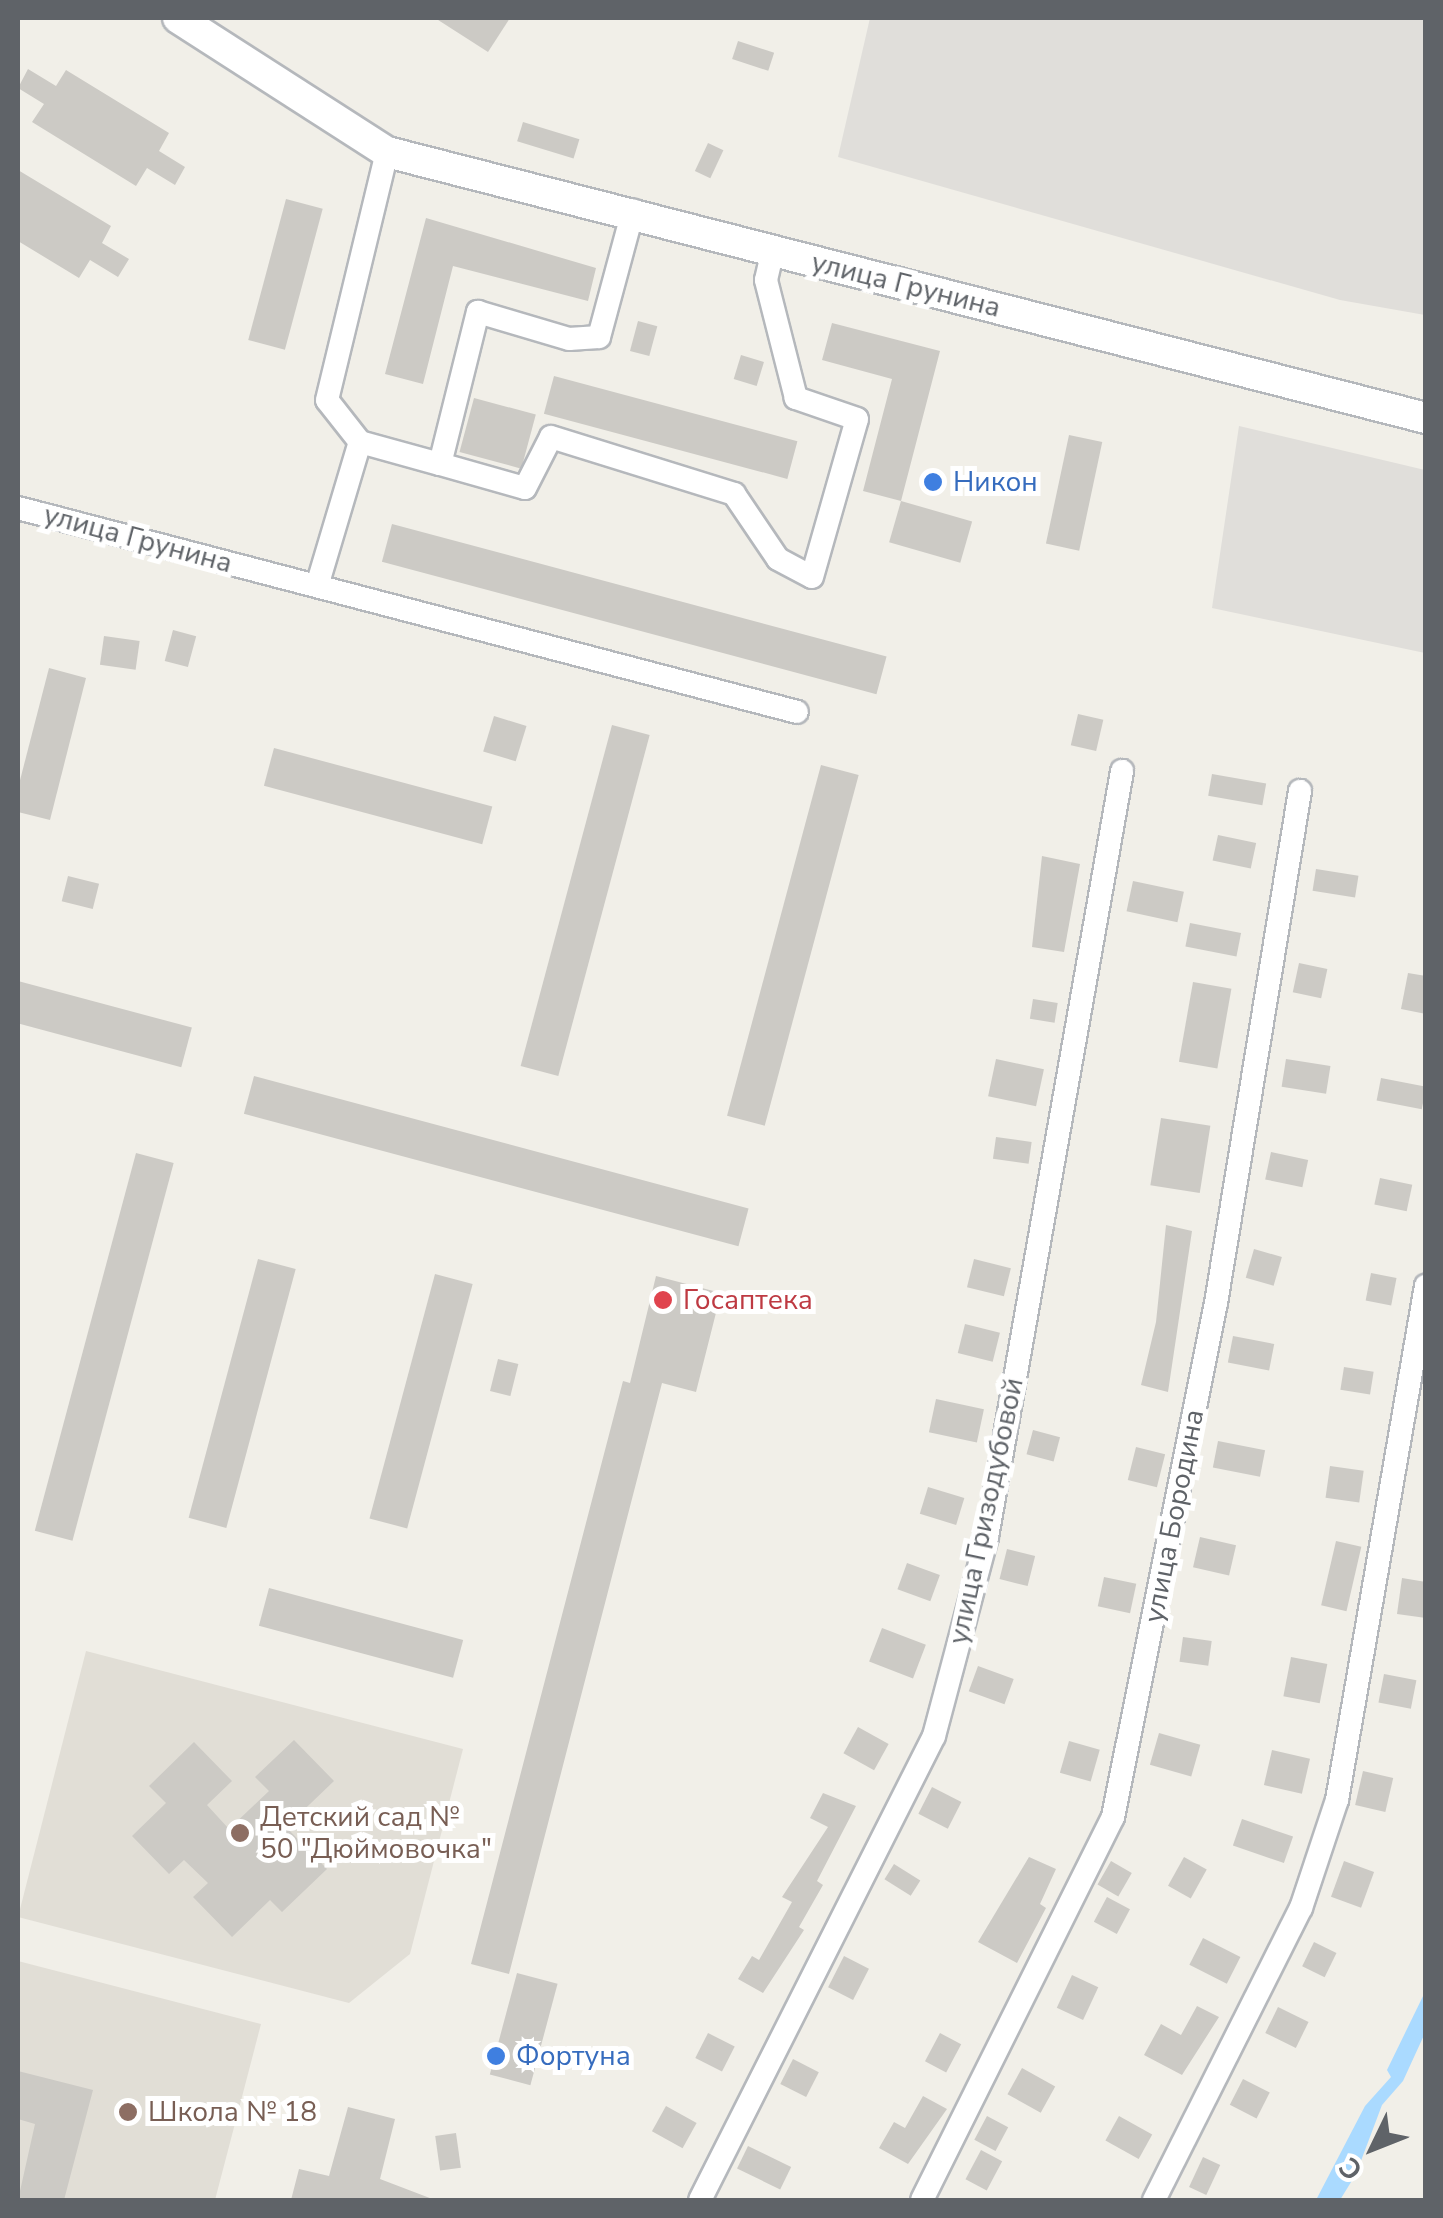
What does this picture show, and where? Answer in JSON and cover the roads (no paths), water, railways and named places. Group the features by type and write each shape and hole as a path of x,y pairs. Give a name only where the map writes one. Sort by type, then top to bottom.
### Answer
{"street":[{"name":"улица Грунина","path":"178,18 387,152 633,211 1426,418"},
{"path":"387,152 326,400 360,442 525,488 551,437 734,494 778,559 812,577 857,420 796,398 766,280 772,250"},
{"path":"440,464 478,312 569,339 599,338 633,211"},
{"path":"316,586 360,442"},
{"name":"улица Грунина","path":"18,508 797,712"},
{"name":"улица Гризодубовой","path":"700,2200 934,1736 987,1536 1122,771"},
{"name":"улица Бородина","path":"922,2200 1114,1817 1216,1303 1300,791"},
{"path":"1154,2200 1301,1908 1337,1800 1426,1286"}],"water":[{"path":"1425,1992 1425,2033 1403,2081 1382,2105 1356,2174 1340,2200 1316,2200 1365,2106 1391,2077 1387,2070"}],"place":[{"name":"Никон","path":"933,482"},
{"name":"Госаптека","path":"663,1300"},
{"name":"Детский сад № 50 \"Дюймовочка\"","path":"240,1833"},
{"name":"Фортуна","path":"496,2056"},
{"name":"Школа № 18","path":"128,2112"}]}
